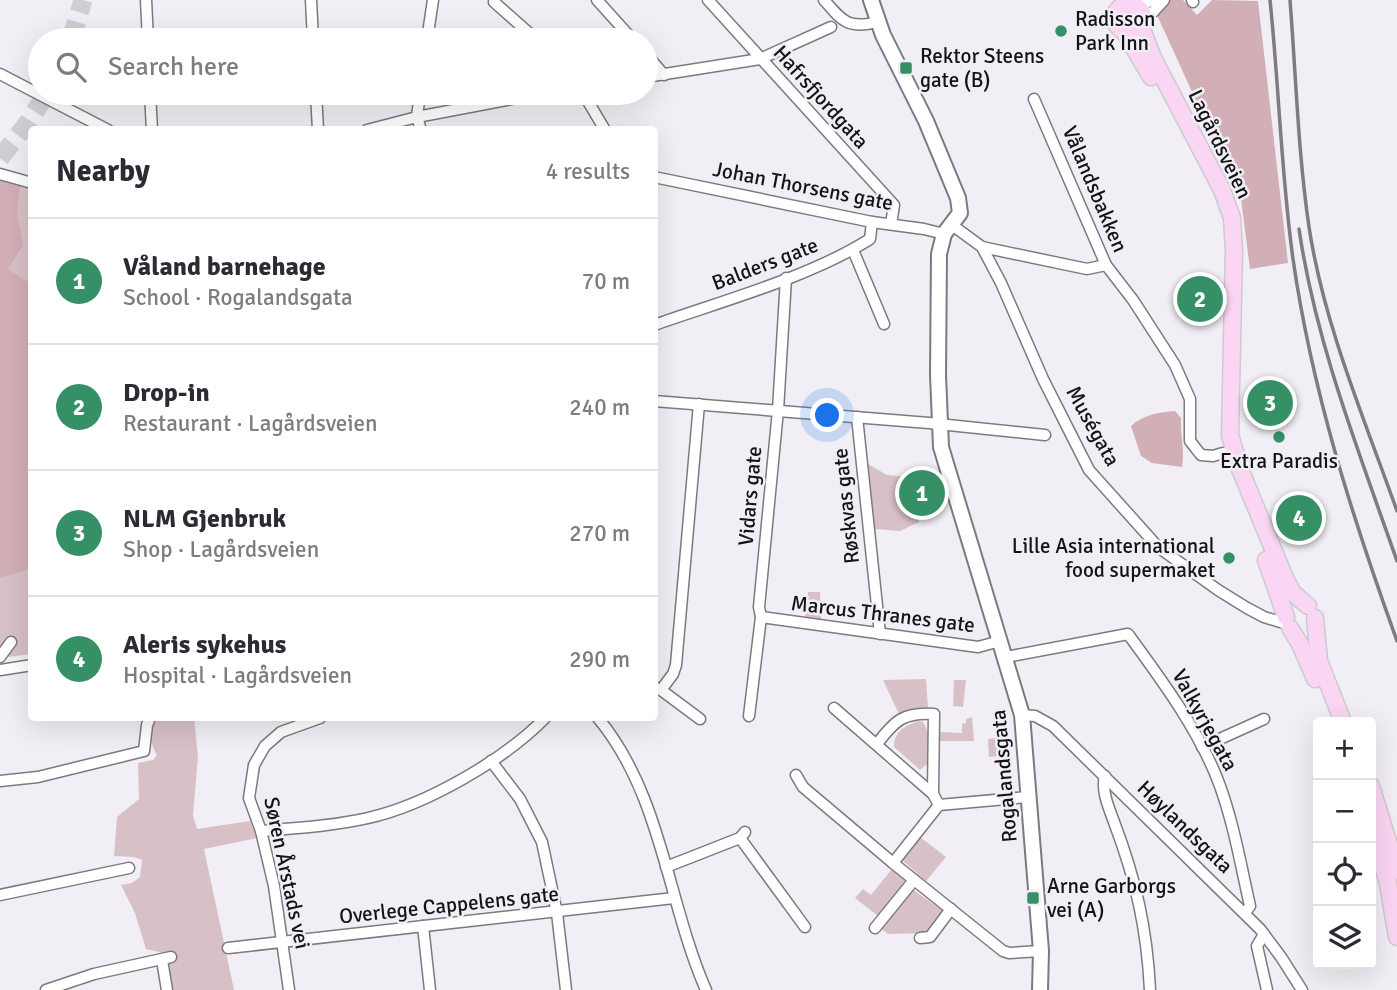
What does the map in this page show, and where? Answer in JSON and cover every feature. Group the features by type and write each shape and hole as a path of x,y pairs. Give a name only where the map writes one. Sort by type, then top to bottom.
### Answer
{"main road":[{"path":"1113,8 1121,6 1137,10 1137,30 1125,33"},
{"name":"Lagårdsveien","path":"1113,8 1117,27 1125,33 1144,63 1212,193 1223,221 1225,255 1219,426 1223,453 1281,599 1287,623 1300,644 1331,717"},
{"name":"Lagårdsveien","path":"1137,10 1153,58 1229,208 1234,238 1229,397 1231,441 1285,579 1293,593 1311,612"},
{"path":"1311,612 1311,628 1305,632 1293,631 1287,623 1292,606 1303,604 1311,612 1319,661 1341,717"},
{"path":"1376,802 1397,871"},
{"path":"1376,839 1397,937"}],"street":[{"path":"146,0 147,28"},
{"path":"311,0 312,28"},
{"path":"429,28 433,0"},
{"path":"597,0 622,28"},
{"name":"Hafrsfjordgata","path":"708,0 894,205 891,224"},
{"path":"824,0 843,22 859,26 878,22"},
{"path":"1137,10 1153,0"},
{"path":"1137,10 1153,12 1164,0"},
{"path":"875,1 878,22 926,121 958,198 960,212 948,229"},
{"path":"494,2 523,28"},
{"path":"658,76 760,59 831,27"},
{"path":"658,68 664,75"},
{"path":"0,74 28,89"},
{"name":"Vålandsbakken","path":"1034,99 1106,265 1133,299 1175,365 1190,399 1188,434 1194,448 1201,455 1223,453"},
{"path":"60,105 100,126"},
{"path":"151,105 152,126"},
{"path":"317,105 318,126"},
{"path":"418,105 417,117 420,126"},
{"path":"382,126 480,105"},
{"path":"590,105 603,126"},
{"path":"0,174 28,182"},
{"name":"Johan Thorsens gate","path":"658,178 872,222 948,229"},
{"path":"872,222 870,239 853,250 884,324"},
{"name":"Muségata","path":"948,229 982,247 1089,471 1158,547 1217,590 1247,608 1264,617 1287,623"},
{"name":"Rogalandsgata","path":"948,229 939,254 941,447 1022,715 1041,951 1040,990"},
{"path":"982,247 1087,269 1106,265"},
{"name":"Balders gate","path":"658,324 786,278 853,250"},
{"name":"Vidars gate","path":"749,716 761,617 759,607 778,410 786,278"},
{"path":"658,401 1045,435"},
{"path":"699,404 676,666 673,674 658,688 700,719"},
{"name":"Røskvas gate","path":"857,417 880,634"},
{"name":"Marcus Thranes gate","path":"761,617 978,647 1000,641"},
{"name":"Valkyrjegata","path":"1006,657 1128,634 1202,747 1220,787 1250,906 1245,913"},
{"path":"0,657 11,642"},
{"path":"0,670 28,666"},
{"path":"834,708 933,794 939,805"},
{"path":"877,744 898,720 910,714 934,713 933,794"},
{"name":"Høylandsgata","path":"1022,715 1035,716 1053,726 1245,913 1264,934 1302,990"},
{"path":"1202,747 1264,719"},
{"path":"0,781 38,778 144,751 149,721"},
{"name":"Søren Årstads vei","path":"289,990 274,886 261,831 249,798 254,765 265,746 281,732 307,721"},
{"path":"261,831 371,818 434,794 491,761 540,721"},
{"path":"601,721 612,734 646,799 674,898 706,990"},
{"path":"491,761 520,799 542,842 557,913 565,990"},
{"path":"796,775 803,787 1003,951 1041,951"},
{"path":"1105,776 1108,805 1131,867 1140,901 1148,952 1150,990"},
{"path":"893,863 939,805 1028,797"},
{"path":"666,867 742,835 804,927"},
{"path":"0,895 129,868"},
{"path":"875,928 914,880"},
{"name":"Overlege Cappelens gate","path":"228,948 674,898"},
{"path":"919,938 930,937 951,909"},
{"path":"423,926 430,990"},
{"path":"1264,934 1257,946 1267,990"},
{"path":"46,990 94,974 167,959 167,990"}],"shaded area":[{"path":"1171,0 1183,0 1197,15 1212,0 1258,1 1288,263 1250,269 1241,199 1157,15"},
{"path":"0,177 28,188 28,654 0,658"},
{"path":"0,180 20,187 17,213 23,245 8,269 28,282 28,569 0,578"},
{"path":"1175,411 1181,418 1182,467 1152,463 1141,456 1131,426 1157,413"},
{"path":"868,464 887,475 906,477 919,522 900,531 875,529"},
{"path":"808,592 820,592 821,620 805,617"},
{"path":"926,679 928,708 899,714 883,680"},
{"path":"954,680 966,680 963,707 953,706"},
{"path":"972,717 974,741 940,741 940,732 962,733 962,724"},
{"path":"153,721 194,721 198,757 193,815 197,829 250,821 257,838 204,849 234,990 171,990 164,953 146,949 135,913 121,885 132,883 140,877 142,860 114,856 117,817 139,799 138,763 153,760 157,755 151,737"},
{"path":"918,721 923,722 926,727 928,742 927,764 920,770 894,747 898,733"},
{"path":"1009,737 1010,755 989,757 988,739"},
{"path":"920,837 946,857 926,881 902,860"},
{"path":"892,869 906,882 878,916 855,898 863,889 871,895"},
{"path":"912,889 946,913 930,933 888,934 880,928"}],"tunnel":[{"path":"75,28 83,0"},
{"path":"0,158 39,105"}],"railway":[{"path":"1270,0 1286,194 1301,308 1335,453 1397,641"},
{"path":"1290,0 1302,171 1316,264 1346,371 1397,511"},
{"path":"1299,229 1327,356 1397,561"}],"place":[{"name":"Radisson Park Inn","path":"1061,31"},
{"name":"Rektor Steens gate (B)","path":"906,68"},
{"name":"Drop-in","path":"1200,299"},
{"name":"NLM Gjenbruk","path":"1270,403"},
{"name":"Extra Paradis","path":"1279,437"},
{"name":"Våland barnehage","path":"922,493"},
{"name":"Aleris sykehus","path":"1299,518"},
{"name":"Lille Asia international food supermaket","path":"1229,558"},
{"name":"Arne Garborgs vei (A)","path":"1033,898"}]}
